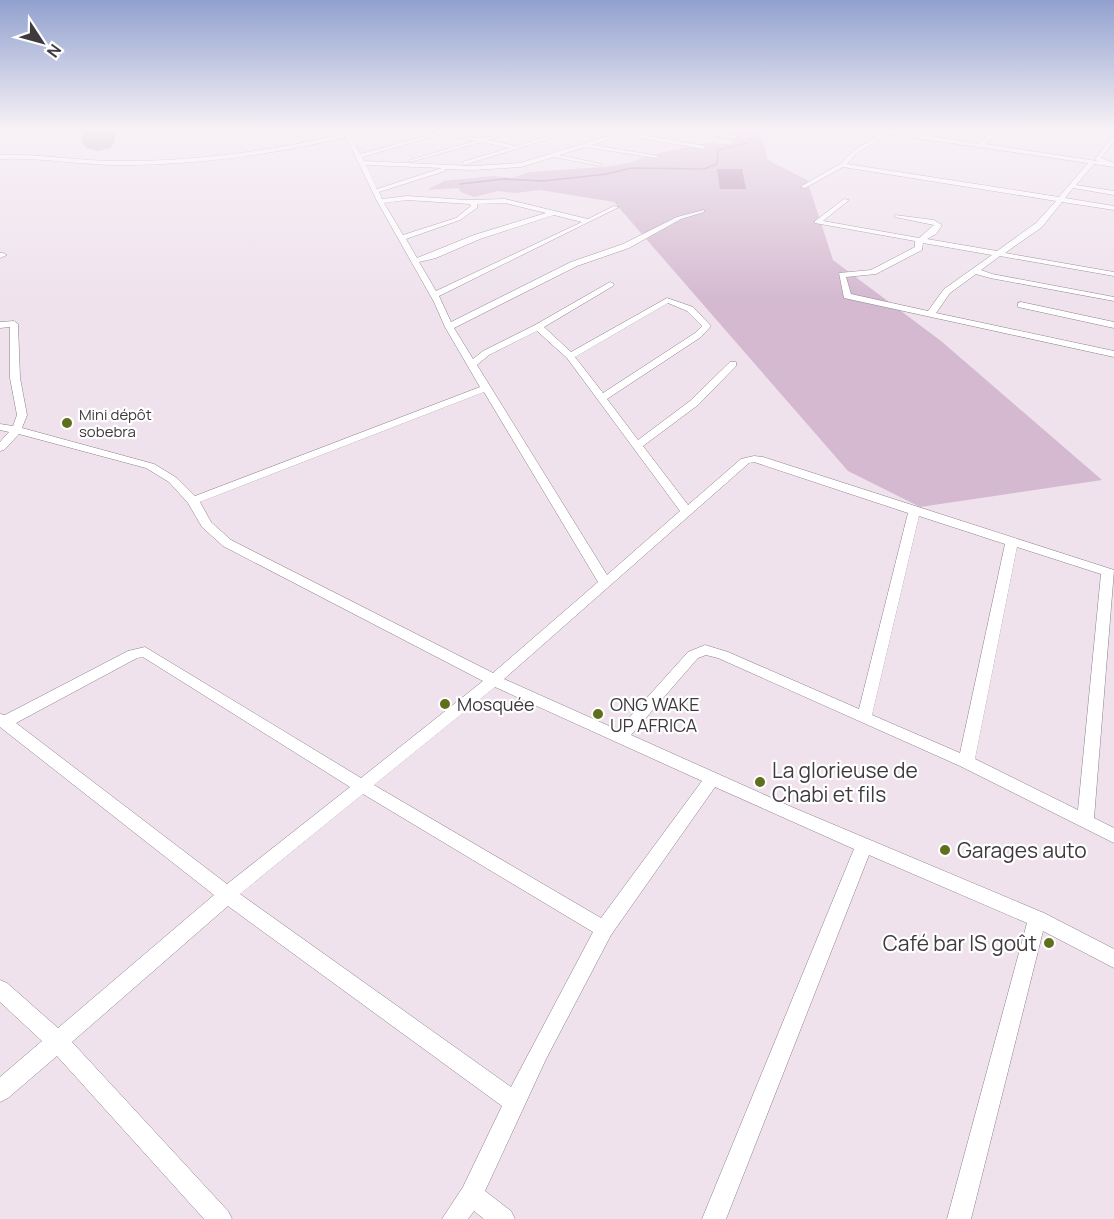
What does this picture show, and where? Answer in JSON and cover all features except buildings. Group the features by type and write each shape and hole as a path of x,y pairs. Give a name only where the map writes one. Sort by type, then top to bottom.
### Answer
{"street":[{"path":"373,186 434,295 449,327 605,583"},
{"path":"376,191 392,186"},
{"path":"976,186 1114,208"},
{"path":"930,315 947,291 1040,225 1072,186 1114,193"},
{"path":"380,201 407,198 512,202 589,221"},
{"path":"846,200 817,222 1114,274"},
{"path":"402,238 465,216 475,207 473,202"},
{"path":"434,295 616,207"},
{"path":"449,327 574,264 626,246 679,218 702,211"},
{"path":"414,261 433,256 486,234 555,213"},
{"path":"897,216 938,225 933,232 919,241"},
{"path":"919,241 919,248 891,261 879,270 842,275 846,283 846,294 851,298 1114,354"},
{"path":"974,270 990,276 1114,299"},
{"path":"473,363 486,352 538,327 610,284"},
{"path":"570,356 667,300 683,304 704,321 707,326 705,330 602,398"},
{"path":"1020,305 1114,325"},
{"path":"0,325 14,324 15,378 22,415 16,430 0,448"},
{"path":"538,327 570,356 686,511"},
{"path":"637,446 694,404 733,364"},
{"path":"193,501 486,388"},
{"path":"0,427 150,466 173,480 193,501 206,524 227,543 494,680 712,779 1037,919 1114,959"},
{"path":"0,1090 227,895 494,680 745,461 754,459 1111,573 1085,822"},
{"path":"864,718 914,511"},
{"path":"966,762 1012,542"},
{"path":"621,736 693,655 705,650 723,655 966,762 1114,836"},
{"path":"516,1103 227,895 2,721 133,654 145,652 362,786 604,929"},
{"path":"454,1219 471,1195 539,1052 604,929 712,779"},
{"path":"714,1219 865,844"},
{"path":"959,1219 1037,919"},
{"path":"0,989 57,1041 220,1219"},
{"path":"471,1195 503,1219"}],"shaded area":[{"path":"435,186 809,186 833,260 941,341 1102,480 920,507 848,471 614,202 540,190 515,193 498,191 474,197 461,192 458,188 427,190"},
{"path":"720,186 745,186 746,189 720,189"}],"place":[{"name":"Mini dépôt sobebra","path":"67,423"},
{"name":"Mosquée","path":"445,704"},
{"name":"ONG WAKE UP AFRICA","path":"598,714"},
{"name":"La glorieuse de Chabi et fils","path":"760,782"},
{"name":"Garages auto","path":"945,850"},
{"name":"Café bar IS goût","path":"1049,943"}]}
